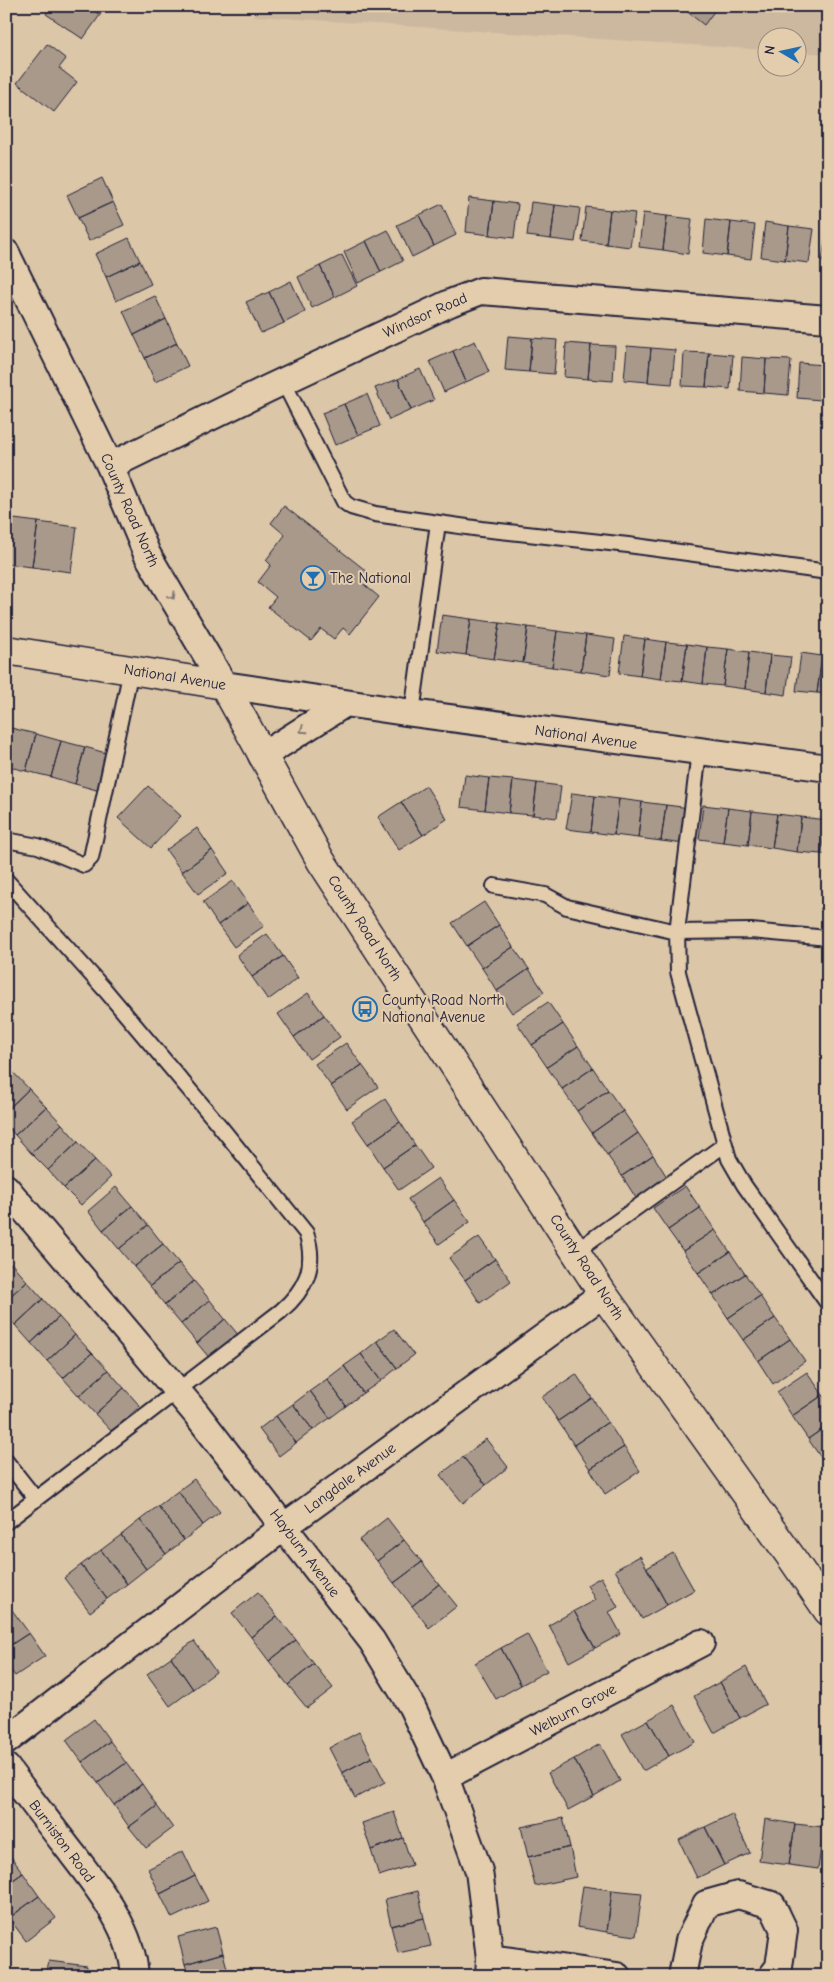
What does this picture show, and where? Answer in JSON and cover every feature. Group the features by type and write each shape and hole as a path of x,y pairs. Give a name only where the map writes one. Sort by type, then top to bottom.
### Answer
{"street":[{"name":"County Road North","path":"6,253 110,466 147,554 224,685 321,861 603,1294 828,1611"},
{"name":"Windsor Road","path":"110,466 283,381 450,303 481,291 828,319"},
{"name":"National Avenue","path":"6,650 344,704 828,768"},
{"path":"262,756 344,704"},
{"name":"Hayburn Avenue","path":"6,1188 178,1391 285,1526 372,1641 412,1707 445,1778 479,1871 490,1967"},
{"name":"Langdale Avenue","path":"6,1741 285,1526 603,1294"},
{"name":"Welburn Grove","path":"445,1778 701,1643"},
{"name":"Burniston Road","path":"6,1767 100,1891 121,1926 135,1976"},
{"path":"682,1976 689,1941 706,1904 738,1895 772,1905 784,1930 779,1967 772,1976"},
{"path":"490,1967 617,1976"}],"lane":[{"path":"283,381 344,502 351,507 375,514 438,523 628,545 828,572"},
{"path":"412,713 438,523"},
{"path":"6,840 38,846 84,865 91,858 131,670"},
{"path":"699,752 677,932 678,972 729,1159 744,1185 828,1304"},
{"path":"6,880 106,991 219,1125 306,1233 310,1246 305,1284 296,1297 281,1311 6,1522"},
{"path":"494,886 544,895 567,907 677,932 751,931 828,938"},
{"path":"576,1251 724,1145"},
{"path":"6,1461 36,1499"}],"shaded area":[{"path":"261,6 828,6 828,54 806,53 806,28 756,28 756,49 254,16"}],"building":[{"path":"51,6 88,6 100,15 83,39 46,14"},
{"path":"88,6 106,6 100,15"},
{"path":"680,6 718,6 704,25"},
{"path":"47,44 66,59 59,68 77,82 54,112 17,83"},
{"path":"102,178 113,202 78,218 67,195"},
{"path":"469,198 494,201 490,235 466,232"},
{"path":"494,201 518,204 514,238 490,235"},
{"path":"113,202 124,225 89,241 78,218"},
{"path":"531,202 555,205 551,239 527,236"},
{"path":"442,204 456,235 434,246 419,215"},
{"path":"555,205 580,208 575,242 551,239"},
{"path":"586,207 610,210 606,244 582,241"},
{"path":"610,210 635,213 630,247 606,244"},
{"path":"643,213 667,216 663,250 639,247"},
{"path":"419,215 434,246 412,257 397,225"},
{"path":"667,216 692,219 688,254 663,250"},
{"path":"706,219 731,222 727,256 703,253"},
{"path":"731,222 755,225 751,259 727,256"},
{"path":"765,222 789,226 785,260 761,257"},
{"path":"789,226 814,229 809,263 785,260"},
{"path":"828,227 828,262 822,261"},
{"path":"388,230 403,261 381,272 366,241"},
{"path":"129,238 140,261 106,277 95,254"},
{"path":"366,241 381,272 358,283 344,252"},
{"path":"342,255 357,286 335,297 320,266"},
{"path":"140,261 151,284 116,301 106,277"},
{"path":"320,266 335,297 312,308 298,277"},
{"path":"291,281 305,312 284,323 269,292"},
{"path":"269,292 284,323 261,333 246,302"},
{"path":"155,296 166,319 134,335 123,311"},
{"path":"166,319 177,343 145,358 134,335"},
{"path":"508,336 532,338 529,372 505,370"},
{"path":"532,338 557,340 554,374 529,372"},
{"path":"475,341 489,372 466,382 453,351"},
{"path":"177,343 188,366 155,382 145,358"},
{"path":"566,343 591,345 588,379 564,377"},
{"path":"591,345 615,346 613,381 588,379"},
{"path":"627,346 651,348 648,382 624,380"},
{"path":"651,348 675,350 672,384 648,382"},
{"path":"453,351 466,382 444,392 430,361"},
{"path":"684,352 709,353 706,387 682,386"},
{"path":"709,353 733,355 730,389 706,387"},
{"path":"742,357 766,359 764,393 740,391"},
{"path":"766,359 791,360 788,395 764,393"},
{"path":"799,363 824,365 821,400 797,398"},
{"path":"824,365 828,366 828,400 821,400"},
{"path":"420,369 434,400 411,410 398,379"},
{"path":"398,379 411,410 389,420 375,388"},
{"path":"367,394 380,426 358,435 344,404"},
{"path":"344,404 358,435 335,445 322,413"},
{"name":"The National","path":"284,506 369,573 361,582 379,597 350,634 343,628 334,639 321,629 311,641 268,607 276,597 258,582 271,565 266,560 285,535 271,523"},
{"path":"6,518 38,522 32,567 6,564"},
{"path":"38,522 77,527 71,572 32,567"},
{"path":"442,615 471,619 466,655 437,651"},
{"path":"471,619 500,623 494,659 466,655"},
{"path":"500,623 528,627 523,663 494,659"},
{"path":"528,627 557,631 552,667 523,663"},
{"path":"557,631 586,635 581,671 552,667"},
{"path":"586,635 615,639 610,675 581,671"},
{"path":"624,636 645,639 640,676 619,673"},
{"path":"645,639 666,642 661,679 640,676"},
{"path":"666,642 687,644 682,681 661,679"},
{"path":"687,644 707,647 703,684 682,681"},
{"path":"707,647 728,649 723,686 703,684"},
{"path":"728,649 749,652 745,689 723,686"},
{"path":"749,652 770,655 766,692 745,689"},
{"path":"801,653 822,656 817,693 796,691"},
{"path":"770,655 791,657 786,695 766,692"},
{"path":"822,656 828,657 828,694 817,693"},
{"path":"6,726 11,728 6,746"},
{"path":"11,728 36,734 26,771 6,766 6,746"},
{"path":"36,734 61,741 51,777 26,771"},
{"path":"61,741 85,747 75,784 51,777"},
{"path":"85,747 109,754 100,791 75,784"},
{"path":"465,775 489,778 485,810 461,807"},
{"path":"489,778 513,780 509,813 485,810"},
{"path":"513,780 537,783 533,815 509,813"},
{"path":"537,783 561,786 557,818 533,815"},
{"path":"148,786 181,816 151,848 118,818"},
{"path":"426,786 447,819 423,835 401,802"},
{"path":"572,793 595,796 591,832 566,829"},
{"path":"595,796 619,799 614,835 591,832"},
{"path":"619,799 642,802 638,838 614,835"},
{"path":"401,802 423,835 399,850 378,817"},
{"path":"642,802 666,805 661,841 638,838"},
{"path":"666,805 690,808 685,844 661,841"},
{"path":"703,805 728,808 723,842 699,839"},
{"path":"728,808 752,811 748,845 723,842"},
{"path":"752,811 777,814 772,848 748,845"},
{"path":"777,814 801,817 797,852 772,848"},
{"path":"801,817 826,820 821,854 797,852"},
{"path":"826,820 828,820 828,855 821,854"},
{"path":"197,828 212,850 182,872 166,850"},
{"path":"212,850 228,873 198,894 182,872"},
{"path":"233,881 248,903 218,925 203,902"},
{"path":"484,902 499,925 467,946 452,923"},
{"path":"248,903 264,926 234,947 218,925"},
{"path":"499,925 513,947 482,968 467,946"},
{"path":"267,934 283,956 252,977 237,955"},
{"path":"513,947 529,969 497,991 482,968"},
{"path":"283,956 298,978 268,1000 252,977"},
{"path":"529,969 544,992 512,1013 497,991"},
{"path":"308,993 324,1015 294,1037 278,1014"},
{"path":"548,1002 563,1024 532,1045 517,1023"},
{"path":"324,1015 340,1037 309,1059 294,1037"},
{"path":"563,1024 578,1046 547,1067 532,1045"},
{"path":"346,1043 362,1065 331,1086 315,1064"},
{"path":"578,1046 593,1068 562,1089 547,1067"},
{"path":"6,1065 13,1072 6,1078"},
{"path":"362,1065 378,1087 347,1109 331,1086"},
{"path":"593,1068 608,1090 577,1111 562,1089"},
{"path":"13,1072 29,1089 6,1111 6,1078"},
{"path":"29,1089 46,1107 15,1135 6,1125 6,1111"},
{"path":"608,1090 623,1111 592,1133 577,1111"},
{"path":"385,1099 400,1122 368,1144 352,1121"},
{"path":"46,1107 62,1124 31,1153 15,1135"},
{"path":"623,1111 638,1133 607,1155 592,1133"},
{"path":"400,1122 415,1145 383,1167 368,1144"},
{"path":"62,1124 78,1142 48,1170 31,1153"},
{"path":"638,1133 653,1155 622,1176 607,1155"},
{"path":"78,1142 95,1160 64,1188 48,1170"},
{"path":"415,1145 431,1168 399,1190 383,1167"},
{"path":"653,1155 667,1177 636,1198 622,1176"},
{"path":"95,1160 111,1177 81,1205 64,1188"},
{"path":"438,1178 454,1200 423,1222 408,1199"},
{"path":"685,1186 700,1208 668,1230 653,1208"},
{"path":"116,1187 132,1206 103,1230 88,1211"},
{"path":"454,1200 470,1222 439,1244 423,1222"},
{"path":"132,1206 148,1225 119,1249 103,1230"},
{"path":"700,1208 715,1230 683,1251 668,1230"},
{"path":"148,1225 163,1244 134,1267 119,1249"},
{"path":"715,1230 730,1252 698,1273 683,1251"},
{"path":"479,1237 495,1259 465,1280 449,1258"},
{"path":"163,1244 179,1263 150,1286 134,1267"},
{"path":"730,1252 745,1274 713,1295 698,1273"},
{"path":"495,1259 511,1281 480,1303 465,1280"},
{"path":"11,1263 27,1281 6,1300 6,1268"},
{"path":"179,1263 194,1281 165,1305 150,1286"},
{"path":"745,1274 760,1296 728,1318 713,1295"},
{"path":"27,1281 43,1299 15,1325 6,1315 6,1300"},
{"path":"194,1281 210,1300 181,1324 165,1305"},
{"path":"760,1296 775,1318 743,1340 728,1318"},
{"path":"43,1299 59,1317 31,1343 15,1325"},
{"path":"210,1300 225,1319 197,1343 181,1324"},
{"path":"59,1317 75,1335 47,1361 31,1343"},
{"path":"775,1318 790,1339 758,1361 743,1340"},
{"path":"225,1319 241,1338 212,1361 197,1343"},
{"path":"394,1329 414,1355 397,1368 377,1341"},
{"path":"75,1335 92,1353 63,1378 47,1361"},
{"path":"790,1339 805,1361 773,1384 758,1361"},
{"path":"377,1341 397,1368 381,1381 361,1354"},
{"path":"92,1353 108,1370 79,1396 63,1378"},
{"path":"361,1354 381,1381 363,1393 344,1366"},
{"path":"344,1366 363,1393 346,1406 327,1379"},
{"path":"108,1370 124,1388 95,1414 79,1396"},
{"path":"807,1372 823,1395 792,1416 777,1392"},
{"path":"576,1374 592,1398 558,1421 542,1397"},
{"path":"327,1379 346,1406 330,1418 310,1391"},
{"path":"124,1388 140,1406 112,1432 95,1414"},
{"path":"310,1391 330,1418 313,1430 293,1404"},
{"path":"823,1395 828,1402 828,1425 808,1439 792,1416"},
{"path":"592,1398 608,1422 574,1445 558,1421"},
{"path":"293,1404 313,1430 296,1443 276,1416"},
{"path":"276,1416 296,1443 279,1456 259,1429"},
{"path":"608,1422 624,1447 590,1469 574,1445"},
{"path":"828,1425 828,1459 824,1462 808,1439"},
{"path":"486,1439 508,1467 486,1485 463,1457"},
{"path":"624,1447 640,1471 605,1494 590,1469"},
{"path":"463,1457 486,1485 463,1503 440,1475"},
{"path":"194,1479 220,1512 203,1525 178,1491"},
{"path":"178,1491 203,1525 184,1540 158,1506"},
{"path":"158,1506 184,1540 166,1554 140,1520"},
{"path":"387,1518 404,1540 377,1561 359,1540"},
{"path":"140,1520 166,1554 146,1569 121,1535"},
{"path":"121,1535 146,1569 127,1584 101,1550"},
{"path":"404,1540 422,1562 394,1583 377,1561"},
{"path":"101,1550 127,1584 107,1599 81,1565"},
{"path":"673,1553 694,1590 667,1605 647,1568"},
{"path":"640,1556 667,1605 642,1619 615,1570"},
{"path":"422,1562 439,1584 412,1606 394,1583"},
{"path":"81,1565 107,1599 90,1612 64,1578"},
{"path":"601,1577 618,1607 609,1612 621,1634 595,1648 574,1611 595,1600 587,1585"},
{"path":"439,1584 457,1606 429,1628 412,1606"},
{"path":"258,1592 277,1616 251,1637 232,1613"},
{"path":"12,1610 29,1633 6,1648 6,1614"},
{"path":"574,1611 595,1648 569,1662 549,1625"},
{"path":"277,1616 296,1640 269,1661 251,1637"},
{"path":"29,1633 45,1656 15,1676 6,1664 6,1648"},
{"path":"527,1634 547,1671 521,1685 501,1648"},
{"path":"296,1640 314,1664 288,1685 269,1661"},
{"path":"194,1641 216,1672 193,1689 171,1657"},
{"path":"501,1648 521,1685 496,1699 475,1663"},
{"path":"171,1657 193,1689 170,1706 147,1674"},
{"path":"314,1664 333,1688 307,1708 288,1685"},
{"path":"746,1667 766,1704 740,1718 720,1682"},
{"path":"720,1682 740,1718 714,1733 694,1696"},
{"path":"674,1705 695,1742 669,1756 648,1720"},
{"path":"94,1719 110,1741 82,1762 66,1740"},
{"path":"648,1720 669,1756 643,1771 622,1734"},
{"path":"359,1732 372,1757 342,1773 329,1748"},
{"path":"110,1741 126,1763 98,1783 82,1762"},
{"path":"600,1744 620,1781 594,1796 574,1759"},
{"path":"372,1757 385,1782 355,1798 342,1773"},
{"path":"574,1759 594,1796 568,1810 548,1773"},
{"path":"126,1763 142,1784 114,1805 98,1783"},
{"path":"142,1784 157,1806 129,1827 114,1805"},
{"path":"157,1806 173,1828 146,1848 129,1827"},
{"path":"394,1812 403,1838 371,1850 362,1823"},
{"path":"732,1814 750,1853 724,1865 705,1827"},
{"path":"563,1818 570,1847 528,1857 521,1827"},
{"path":"765,1819 795,1824 789,1865 759,1861"},
{"path":"795,1824 824,1827 818,1869 789,1865"},
{"path":"705,1827 724,1865 697,1878 679,1840"},
{"path":"403,1838 412,1865 379,1876 371,1850"},
{"path":"570,1847 576,1877 535,1886 528,1857"},
{"path":"6,1850 23,1873 6,1885"},
{"path":"183,1851 195,1876 160,1894 148,1869"},
{"path":"23,1873 39,1896 9,1918 6,1915 6,1885"},
{"path":"195,1876 208,1901 172,1918 160,1894"},
{"path":"583,1886 612,1890 607,1932 577,1927"},
{"path":"612,1890 642,1893 636,1936 607,1932"},
{"path":"418,1891 424,1918 391,1926 385,1899"},
{"path":"39,1896 56,1918 26,1941 9,1918"},
{"path":"424,1918 431,1946 398,1953 391,1926"},
{"path":"216,1927 223,1953 185,1964 178,1937"},
{"path":"223,1953 229,1976 189,1976 185,1964"},
{"path":"49,1961 87,1966 86,1976 46,1976"}],"place":[{"name":"The National","path":"313,578"},
{"name":"County Road North National Avenue","path":"365,1009"}]}
